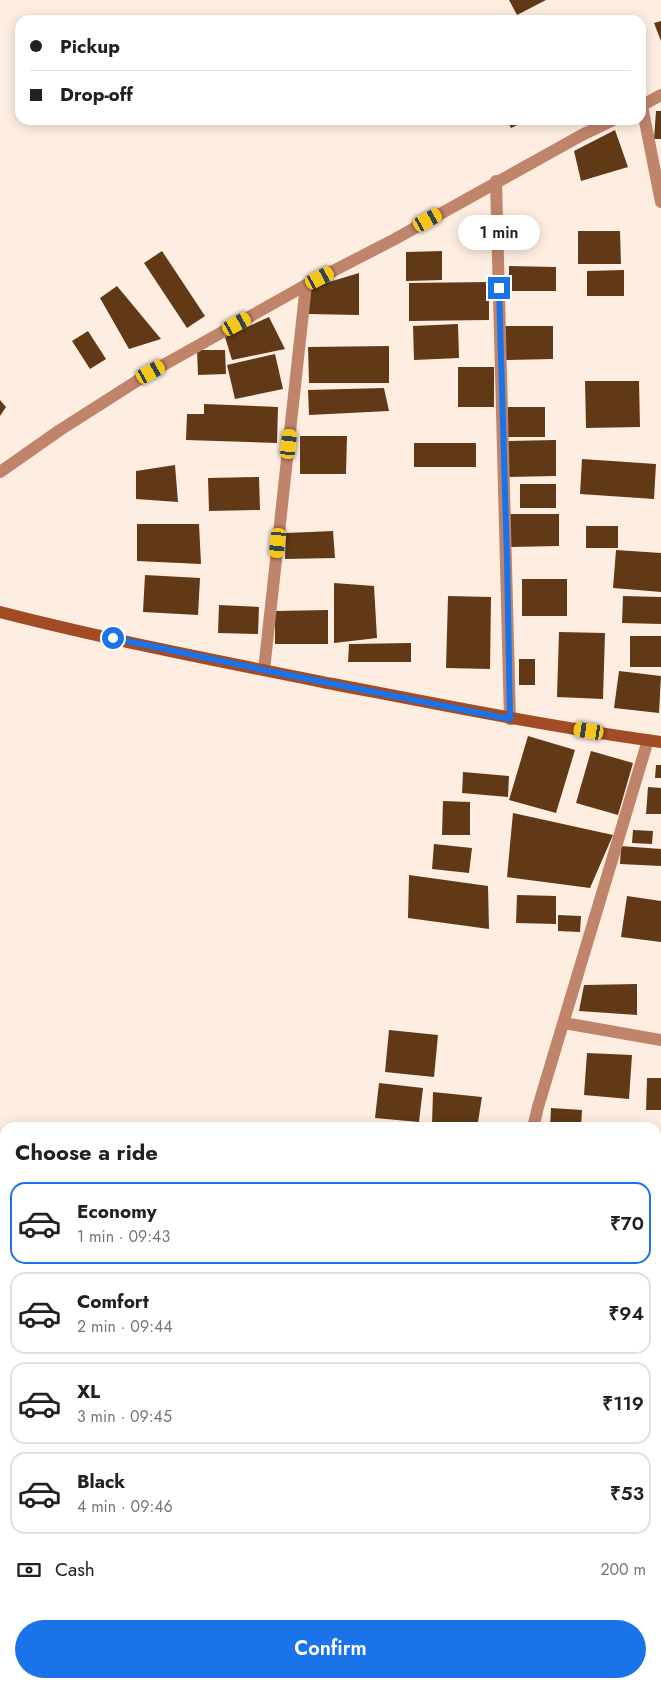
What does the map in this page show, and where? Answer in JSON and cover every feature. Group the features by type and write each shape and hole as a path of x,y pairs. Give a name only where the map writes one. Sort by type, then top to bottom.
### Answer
{"main road":[{"path":"0,612 38,622 264,670 510,719 654,741"}],"street":[{"path":"646,104 661,95"},
{"path":"0,472 60,430 151,372 306,285 395,239 603,125"},
{"path":"646,125 661,202"},
{"path":"496,182 510,719"},
{"path":"264,670 306,285"},
{"path":"534,1122 654,741"},
{"path":"564,1023 661,1040"}],"building":[{"path":"509,0 546,0 517,15"},
{"path":"661,21 661,41 654,23"},
{"path":"656,111 661,111 661,139 654,139"},
{"path":"615,130 628,167 581,181 574,151"},
{"path":"578,231 620,231 621,264 578,264"},
{"path":"162,251 205,316 187,328 144,263"},
{"path":"442,251 442,280 406,281 406,252"},
{"path":"509,266 556,267 556,291 509,291"},
{"path":"624,270 624,296 587,296 587,271"},
{"path":"359,273 359,315 308,314 309,288"},
{"path":"489,282 489,320 409,321 409,283"},
{"path":"117,286 161,339 129,349 100,298"},
{"path":"269,317 285,349 232,360 225,337"},
{"path":"458,324 459,358 414,360 413,326"},
{"path":"504,326 553,326 553,359 504,360"},
{"path":"88,331 106,359 90,369 72,341"},
{"path":"389,346 389,383 309,383 308,347"},
{"path":"197,350 225,350 226,374 198,375"},
{"path":"275,354 283,389 235,399 227,365"},
{"path":"458,367 494,367 494,407 458,407"},
{"path":"585,381 639,381 640,427 586,428"},
{"path":"384,388 389,411 309,415 308,390"},
{"path":"0,400 6,407 0,416"},
{"path":"204,404 278,407 277,443 186,440 187,414 204,414"},
{"path":"508,407 545,407 545,437 508,437"},
{"path":"300,436 347,436 346,474 300,474"},
{"path":"556,440 556,476 508,477 508,441"},
{"path":"414,443 476,443 476,467 414,467"},
{"path":"582,459 656,464 654,499 580,494"},
{"path":"175,465 178,502 136,499 136,471"},
{"path":"259,477 260,510 209,511 208,478"},
{"path":"520,484 556,484 556,508 520,508"},
{"path":"509,514 559,514 559,546 510,547"},
{"path":"137,524 199,524 201,564 137,561"},
{"path":"586,526 618,526 618,548 586,548"},
{"path":"333,531 335,558 285,559 286,533"},
{"path":"616,550 661,553 661,592 613,588"},
{"path":"145,575 200,578 198,615 143,612"},
{"path":"522,579 567,579 567,616 522,616"},
{"path":"334,583 374,586 377,638 334,643"},
{"path":"448,596 491,597 490,669 446,668"},
{"path":"623,596 661,597 661,624 622,623"},
{"path":"219,605 259,607 258,634 218,633"},
{"path":"328,610 328,644 275,644 275,611"},
{"path":"559,632 605,633 603,699 557,697"},
{"path":"630,636 661,636 661,667 630,667"},
{"path":"411,643 411,662 348,662 349,644"},
{"path":"519,659 535,659 535,685 519,685"},
{"path":"619,671 661,676 659,713 614,708"},
{"path":"528,736 575,750 556,813 509,800"},
{"path":"591,751 633,763 618,815 576,803"},
{"path":"656,765 661,765 661,778 655,778"},
{"path":"463,772 509,776 508,797 462,793"},
{"path":"648,787 661,788 661,814 646,814"},
{"path":"443,801 470,802 470,835 442,835"},
{"path":"513,813 613,835 590,888 507,877"},
{"path":"633,830 653,831 652,844 632,843"},
{"path":"434,844 472,848 469,873 432,869"},
{"path":"621,846 661,849 661,866 620,864"},
{"path":"409,875 488,886 489,929 408,918"},
{"path":"517,895 556,896 556,924 516,923"},
{"path":"627,896 661,901 661,942 621,937"},
{"path":"558,915 581,916 580,932 558,931"},
{"path":"637,984 637,1015 579,1011 584,985"},
{"path":"389,1030 438,1035 434,1077 385,1072"},
{"path":"587,1053 632,1055 629,1099 584,1095"},
{"path":"647,1078 661,1078 661,1110 646,1110"},
{"path":"379,1083 423,1088 419,1122 375,1118"},
{"path":"433,1092 482,1097 478,1122 432,1122"},
{"path":"551,1108 582,1110 581,1122 550,1122"}],"route":[{"path":"113,638 510,719 499,288"}]}
